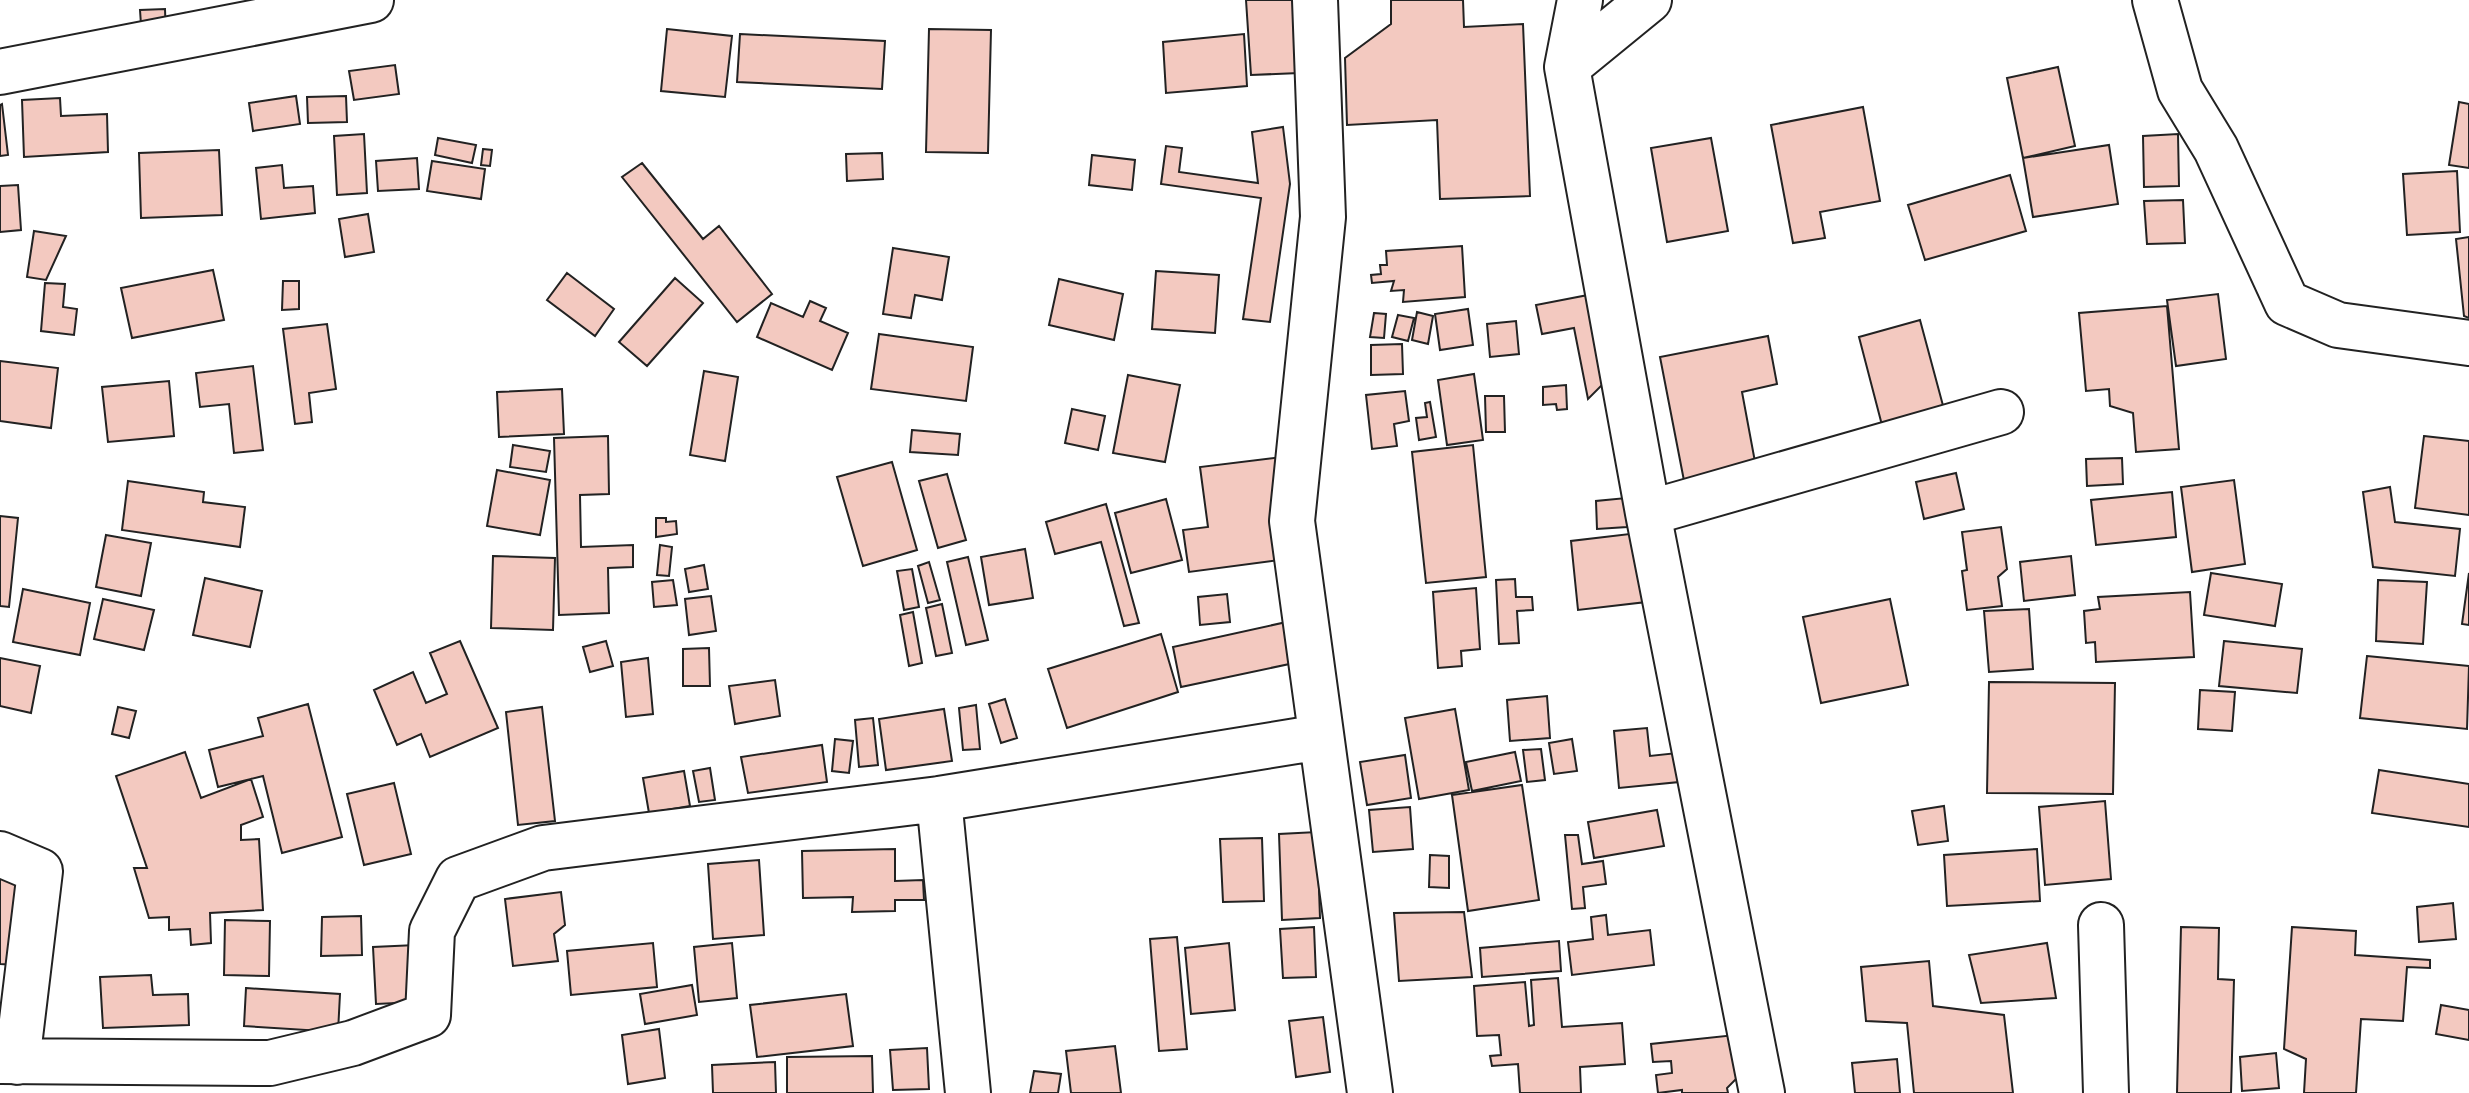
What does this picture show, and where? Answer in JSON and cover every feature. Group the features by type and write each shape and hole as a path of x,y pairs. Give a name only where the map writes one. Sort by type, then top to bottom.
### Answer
{"street":[{"path":"0,72 371,0"},
{"path":"1315,0 1323,217 1292,521 1370,1093"},
{"path":"1580,0 1567,67 1648,513 1762,1093"},
{"path":"1567,67 1649,0"},
{"path":"2155,0 2180,90 2216,149 2287,303 2338,325 2469,343"},
{"path":"1648,513 2001,412"},
{"path":"9,1062 270,1063 353,1043 428,1015 432,931 458,879 543,848 939,799 1321,737"},
{"path":"939,799 968,1093"},
{"path":"0,854 40,871 9,1062"},
{"path":"2101,925 2106,1093"},
{"path":"9,1062 78,1089 77,1093"}],"building":[{"path":"1246,0 1295,0 1299,73 1251,75"},
{"path":"1391,0 1463,0 1464,27 1523,24 1530,196 1440,199 1437,120 1347,125 1345,58 1391,24"},
{"path":"165,9 166,38 142,39 140,10"},
{"path":"667,29 732,36 725,97 661,91"},
{"path":"929,29 991,30 988,153 926,152"},
{"path":"740,34 885,41 882,89 737,82"},
{"path":"1244,34 1247,86 1166,93 1163,42"},
{"path":"395,65 399,94 354,100 349,71"},
{"path":"2058,67 2075,146 2023,158 2007,78"},
{"path":"296,96 300,124 253,131 249,103"},
{"path":"346,96 347,122 308,123 307,97"},
{"path":"60,98 61,116 107,114 108,152 24,157 22,100"},
{"path":"2459,102 2469,104 2469,168 2449,165"},
{"path":"0,105 8,155 0,156"},
{"path":"1863,107 1880,201 1820,212 1825,238 1793,243 1771,125"},
{"path":"1283,127 1290,184 1270,322 1243,319 1261,198 1161,184 1166,146 1182,148 1179,172 1258,183 1252,132"},
{"path":"364,134 367,193 337,195 334,136"},
{"path":"2178,134 2179,186 2144,187 2143,136"},
{"path":"438,138 476,145 472,163 435,155"},
{"path":"1711,138 1728,231 1667,242 1651,148"},
{"path":"2109,145 2118,204 2033,217 2023,158"},
{"path":"483,149 492,150 490,166 481,165"},
{"path":"219,150 222,215 141,218 139,153"},
{"path":"882,153 883,179 847,181 846,154"},
{"path":"1092,155 1135,160 1132,190 1089,185"},
{"path":"417,158 419,189 378,191 376,161"},
{"path":"432,161 485,169 481,199 427,191"},
{"path":"642,163 703,239 719,226 772,294 737,322 622,177"},
{"path":"282,165 284,188 313,186 315,213 261,219 256,168"},
{"path":"2457,171 2460,232 2407,235 2403,174"},
{"path":"2010,175 2026,231 1925,260 1908,205"},
{"path":"18,185 21,230 0,232 0,186"},
{"path":"2183,200 2185,243 2147,244 2144,201"},
{"path":"368,214 374,252 345,257 339,219"},
{"path":"34,231 66,236 46,280 27,277"},
{"path":"2469,237 2469,318 2464,316 2456,239"},
{"path":"1462,246 1465,297 1403,302 1404,290 1391,291 1394,281 1372,283 1371,275 1381,274 1380,265 1387,265 1386,251"},
{"path":"893,248 949,257 942,300 915,295 911,318 883,314"},
{"path":"213,270 224,320 132,338 121,288"},
{"path":"1156,271 1219,275 1215,333 1152,329"},
{"path":"567,273 614,309 595,336 547,300"},
{"path":"675,278 703,303 647,366 619,342"},
{"path":"1059,279 1123,294 1114,340 1049,325"},
{"path":"283,281 299,281 299,309 282,310"},
{"path":"45,283 65,284 63,307 77,309 74,335 41,331"},
{"path":"2218,294 2226,359 2176,366 2167,300"},
{"path":"1588,295 1604,383 1588,399 1574,328 1542,334 1536,305"},
{"path":"810,301 826,308 820,321 848,333 832,370 757,337 771,303 803,317"},
{"path":"2167,306 2179,449 2136,452 2133,413 2110,406 2109,389 2086,391 2079,313"},
{"path":"1468,309 1473,345 1440,350 1435,314"},
{"path":"1417,312 1433,316 1428,344 1412,340"},
{"path":"1374,313 1386,314 1384,338 1370,337"},
{"path":"1398,315 1414,318 1408,341 1392,337"},
{"path":"1920,320 1945,413 1883,429 1859,337"},
{"path":"1516,321 1519,354 1490,357 1487,324"},
{"path":"327,324 336,389 309,393 312,422 295,424 283,329"},
{"path":"879,334 973,347 966,401 871,389"},
{"path":"1768,336 1777,384 1742,392 1758,478 1686,491 1660,357"},
{"path":"1402,344 1403,374 1371,375 1371,345"},
{"path":"0,361 58,368 51,428 0,421"},
{"path":"253,366 263,450 234,453 229,404 200,407 196,373"},
{"path":"704,371 738,377 725,461 690,455"},
{"path":"1474,374 1483,440 1447,445 1438,380"},
{"path":"1128,375 1180,385 1165,462 1113,453"},
{"path":"169,381 174,436 108,442 102,387"},
{"path":"1566,385 1567,409 1557,410 1556,404 1543,405 1543,387"},
{"path":"562,389 564,434 499,437 497,392"},
{"path":"1405,391 1409,421 1394,424 1397,446 1372,449 1366,395"},
{"path":"1485,396 1504,396 1505,432 1486,432"},
{"path":"1430,402 1436,437 1419,440 1416,418 1427,417 1425,403"},
{"path":"1072,409 1105,416 1098,450 1065,443"},
{"path":"912,430 960,434 958,455 910,452"},
{"path":"608,436 609,494 580,495 581,547 633,545 633,567 608,568 609,613 559,615 554,438"},
{"path":"2424,436 2469,441 2469,515 2415,508"},
{"path":"513,445 550,451 546,472 510,467"},
{"path":"1473,445 1486,577 1426,583 1412,452"},
{"path":"1282,457 1294,558 1189,572 1183,530 1208,527 1200,467"},
{"path":"2122,458 2123,484 2087,486 2086,459"},
{"path":"892,462 917,550 863,566 837,477"},
{"path":"497,470 550,480 540,535 487,526"},
{"path":"1956,473 1964,509 1924,519 1916,482"},
{"path":"947,474 966,540 938,548 919,481"},
{"path":"2234,480 2245,564 2192,572 2181,487"},
{"path":"128,481 204,492 203,502 245,507 240,547 122,530"},
{"path":"2390,487 2395,522 2460,529 2455,576 2373,567 2363,492"},
{"path":"2172,492 2176,537 2096,545 2091,500"},
{"path":"1626,498 1627,527 1597,529 1596,501"},
{"path":"1166,499 1182,560 1131,573 1115,513"},
{"path":"1106,504 1139,623 1124,626 1101,542 1055,554 1046,522"},
{"path":"0,516 18,518 9,607 0,606"},
{"path":"656,518 666,518 666,522 676,521 677,534 656,537"},
{"path":"2001,527 2007,569 1998,577 2002,606 1967,610 1962,571 1967,570 1962,532"},
{"path":"1638,533 1646,602 1578,610 1571,541"},
{"path":"106,535 151,543 141,596 96,587"},
{"path":"660,545 672,547 669,576 657,575"},
{"path":"1025,549 1033,598 989,605 981,557"},
{"path":"493,556 555,558 553,630 491,628"},
{"path":"2071,556 2075,595 2024,601 2020,562"},
{"path":"968,557 988,640 966,645 947,562"},
{"path":"929,562 940,600 928,603 918,566"},
{"path":"704,565 708,589 689,592 685,569"},
{"path":"912,569 919,607 904,610 897,571"},
{"path":"2211,573 2282,584 2275,626 2204,615"},
{"path":"2469,573 2469,625 2462,624"},
{"path":"205,578 262,591 250,647 193,635"},
{"path":"1515,579 1516,597 1532,597 1533,610 1517,611 1519,643 1499,644 1496,580"},
{"path":"673,580 677,605 654,607 652,582"},
{"path":"2378,580 2427,582 2423,644 2376,641"},
{"path":"1476,588 1480,649 1461,651 1462,666 1438,668 1433,592"},
{"path":"23,589 90,603 80,655 13,642"},
{"path":"2190,592 2194,657 2096,662 2095,642 2086,643 2084,611 2100,609 2098,597"},
{"path":"1227,594 1230,622 1200,625 1198,597"},
{"path":"711,596 716,631 689,635 685,599"},
{"path":"103,599 154,610 144,650 94,639"},
{"path":"1890,599 1908,685 1821,703 1803,617"},
{"path":"942,604 952,653 936,656 926,608"},
{"path":"2029,609 2033,669 1989,672 1984,611"},
{"path":"913,612 922,663 909,666 900,615"},
{"path":"1291,621 1299,662 1181,687 1173,647"},
{"path":"1161,634 1178,692 1067,728 1048,669"},
{"path":"460,641 498,728 430,757 421,734 397,745 374,690 413,672 426,703 447,694 430,653"},
{"path":"606,641 613,666 590,672 583,647"},
{"path":"2224,641 2302,649 2297,693 2219,686"},
{"path":"709,648 710,686 683,686 683,649"},
{"path":"2367,656 2469,666 2467,729 2360,718"},
{"path":"0,658 40,666 31,713 0,706"},
{"path":"648,658 653,714 626,717 621,662"},
{"path":"775,680 780,716 735,724 729,686"},
{"path":"1989,682 2115,683 2113,794 1987,793"},
{"path":"2200,690 2235,692 2232,731 2198,729"},
{"path":"1547,696 1550,738 1510,741 1507,700"},
{"path":"1005,699 1017,738 1001,743 989,704"},
{"path":"308,704 342,837 282,853 263,776 218,787 209,750 263,736 258,718"},
{"path":"976,705 980,749 963,750 959,708"},
{"path":"118,707 136,711 129,738 112,734"},
{"path":"542,707 555,821 518,825 506,712"},
{"path":"944,709 952,761 886,770 879,719"},
{"path":"1455,709 1469,790 1419,799 1405,718"},
{"path":"873,718 878,765 859,767 855,720"},
{"path":"1647,728 1650,756 1677,753 1679,782 1619,788 1614,731"},
{"path":"835,739 853,741 849,773 832,771"},
{"path":"1572,739 1577,771 1554,774 1549,743"},
{"path":"822,745 827,782 748,793 741,757"},
{"path":"1541,749 1545,780 1527,782 1523,750"},
{"path":"185,752 201,798 251,779 263,817 241,825 241,840 259,839 263,910 210,913 211,943 191,945 190,929 169,930 169,917 149,918 134,868 147,868 116,776"},
{"path":"1515,752 1521,781 1472,791 1466,762"},
{"path":"1405,755 1411,798 1367,805 1360,762"},
{"path":"710,768 715,800 699,802 693,771"},
{"path":"2379,770 2469,784 2469,827 2372,813"},
{"path":"684,771 690,806 649,813 643,778"},
{"path":"394,783 411,854 364,865 347,794"},
{"path":"1522,785 1539,900 1468,911 1452,795"},
{"path":"2105,801 2111,879 2045,885 2039,807"},
{"path":"1944,806 1948,841 1918,845 1912,811"},
{"path":"1410,807 1413,849 1373,852 1369,810"},
{"path":"1657,810 1664,846 1594,858 1588,822"},
{"path":"1317,832 1320,918 1282,920 1279,834"},
{"path":"1565,835 1578,835 1582,864 1603,861 1606,884 1583,887 1585,908 1572,909"},
{"path":"1262,838 1264,901 1223,902 1220,839"},
{"path":"895,849 895,881 923,880 924,900 895,900 895,911 852,912 853,897 803,898 802,851"},
{"path":"2037,849 2040,901 1947,906 1944,855"},
{"path":"1430,855 1449,856 1449,888 1429,887"},
{"path":"759,860 764,935 713,939 708,864"},
{"path":"0,873 18,873 15,965 0,964"},
{"path":"561,892 565,925 554,934 558,961 513,966 505,899"},
{"path":"2453,903 2456,939 2419,942 2417,907"},
{"path":"1464,912 1472,977 1399,981 1394,913"},
{"path":"1606,915 1608,935 1650,930 1654,965 1572,975 1568,942 1593,939 1591,917"},
{"path":"361,916 362,955 321,956 322,917"},
{"path":"225,920 270,921 269,976 224,975"},
{"path":"1314,927 1316,977 1283,978 1280,929"},
{"path":"2181,927 2219,928 2218,979 2234,980 2231,1093 2177,1093"},
{"path":"2292,927 2356,931 2355,955 2430,960 2430,968 2407,967 2403,1021 2361,1019 2356,1093 2304,1093 2306,1059 2284,1049"},
{"path":"1177,937 1187,1049 1159,1051 1150,939"},
{"path":"1559,941 1561,971 1482,977 1480,948"},
{"path":"653,943 657,987 571,995 567,951"},
{"path":"732,943 737,998 699,1002 694,947"},
{"path":"1229,943 1235,1010 1191,1014 1185,948"},
{"path":"2047,943 2056,998 1981,1003 1969,955"},
{"path":"416,945 418,1002 376,1004 373,947"},
{"path":"1929,961 1933,1006 2004,1015 2013,1093 1914,1093 1907,1023 1866,1021 1861,967"},
{"path":"151,975 153,995 188,994 189,1025 103,1028 100,977"},
{"path":"1558,978 1562,1027 1622,1023 1625,1064 1580,1067 1581,1093 1520,1093 1518,1064 1492,1066 1490,1056 1501,1055 1499,1035 1477,1036 1474,986 1525,982 1529,1026 1534,1025 1531,980"},
{"path":"692,985 697,1015 645,1024 640,994"},
{"path":"246,988 340,994 338,1032 244,1026"},
{"path":"846,994 853,1046 757,1057 750,1005"},
{"path":"2441,1005 2469,1010 2469,1040 2436,1034"},
{"path":"1323,1017 1330,1072 1296,1077 1289,1021"},
{"path":"659,1029 665,1078 628,1084 622,1035"},
{"path":"1735,1035 1740,1075 1727,1088 1728,1093 1682,1093 1682,1090 1658,1093 1656,1075 1672,1073 1671,1061 1653,1062 1651,1044"},
{"path":"1115,1046 1121,1093 1071,1093 1066,1051"},
{"path":"927,1048 929,1089 893,1090 890,1050"},
{"path":"2276,1053 2279,1088 2242,1091 2240,1057"},
{"path":"872,1056 873,1093 787,1093 787,1057"},
{"path":"1897,1059 1900,1093 1855,1093 1852,1063"},
{"path":"775,1062 776,1093 713,1093 712,1065"},
{"path":"1034,1071 1061,1074 1058,1093 1030,1093"}]}
